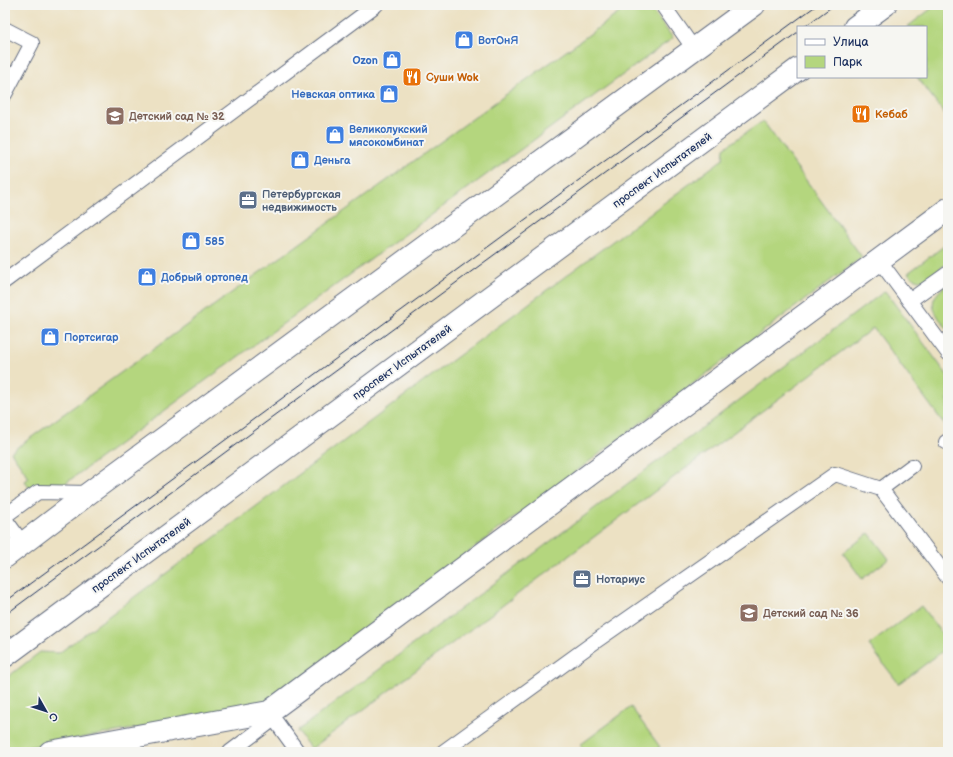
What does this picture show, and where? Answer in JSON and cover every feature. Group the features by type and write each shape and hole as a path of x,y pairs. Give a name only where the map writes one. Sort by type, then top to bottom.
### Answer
{"main road":[{"path":"5,557 89,493 754,5"},
{"path":"856,26 885,5"},
{"name":"проспект Испытателей","path":"5,656 797,70"},
{"path":"50,752 271,715 948,209"}],"lane":[{"path":"5,281 376,5"},
{"path":"663,5 694,49"},
{"path":"5,29 32,43 5,94"},
{"path":"879,260 948,353"},
{"path":"909,301 947,274"},
{"path":"881,489 912,466"},
{"path":"444,752 596,641 835,474 881,489 948,578"},
{"path":"23,544 5,518 38,492 89,493"},
{"path":"230,752 271,715 298,752"}],"green space":[{"path":"630,5 648,5 673,38 59,488 29,488 25,481 29,478 11,452"},
{"path":"936,5 948,5 948,118 918,78 927,78 927,26 908,26"},
{"path":"763,121 862,257 262,707 5,751 5,679 40,652 59,653 723,159 724,148"},
{"path":"948,243 948,262 928,278 918,280 913,278 908,273"},
{"path":"948,284 948,330 935,312 933,301 940,290"},
{"path":"885,291 948,376 948,423 945,425 873,328 311,749 297,731"},
{"path":"869,533 889,559 862,579 843,553"},
{"path":"921,606 948,642 948,647 899,684 869,645"},
{"path":"631,707 660,747 653,752 585,752 580,745"}],"tram line":[{"path":"5,602 817,5"},
{"path":"805,26 834,5"},
{"path":"5,615 797,33"}],"place":[{"name":"ВотОнЯ","path":"464,40"},
{"name":"Ozon","path":"392,60"},
{"name":"Суши Wok","path":"412,77"},
{"name":"Невская оптика","path":"389,94"},
{"name":"Кебаб","path":"861,114"},
{"name":"Детский сад № 32","path":"115,116"},
{"name":"Великолукский мясокомбинат","path":"335,135"},
{"name":"Деньга","path":"300,160"},
{"name":"Петербургская недвижимость","path":"248,200"},
{"name":"585","path":"191,241"},
{"name":"Добрый ортопед","path":"147,277"},
{"name":"Портсигар","path":"50,337"},
{"name":"Нотариус","path":"582,579"},
{"name":"Детский сад № 36","path":"749,613"}]}
